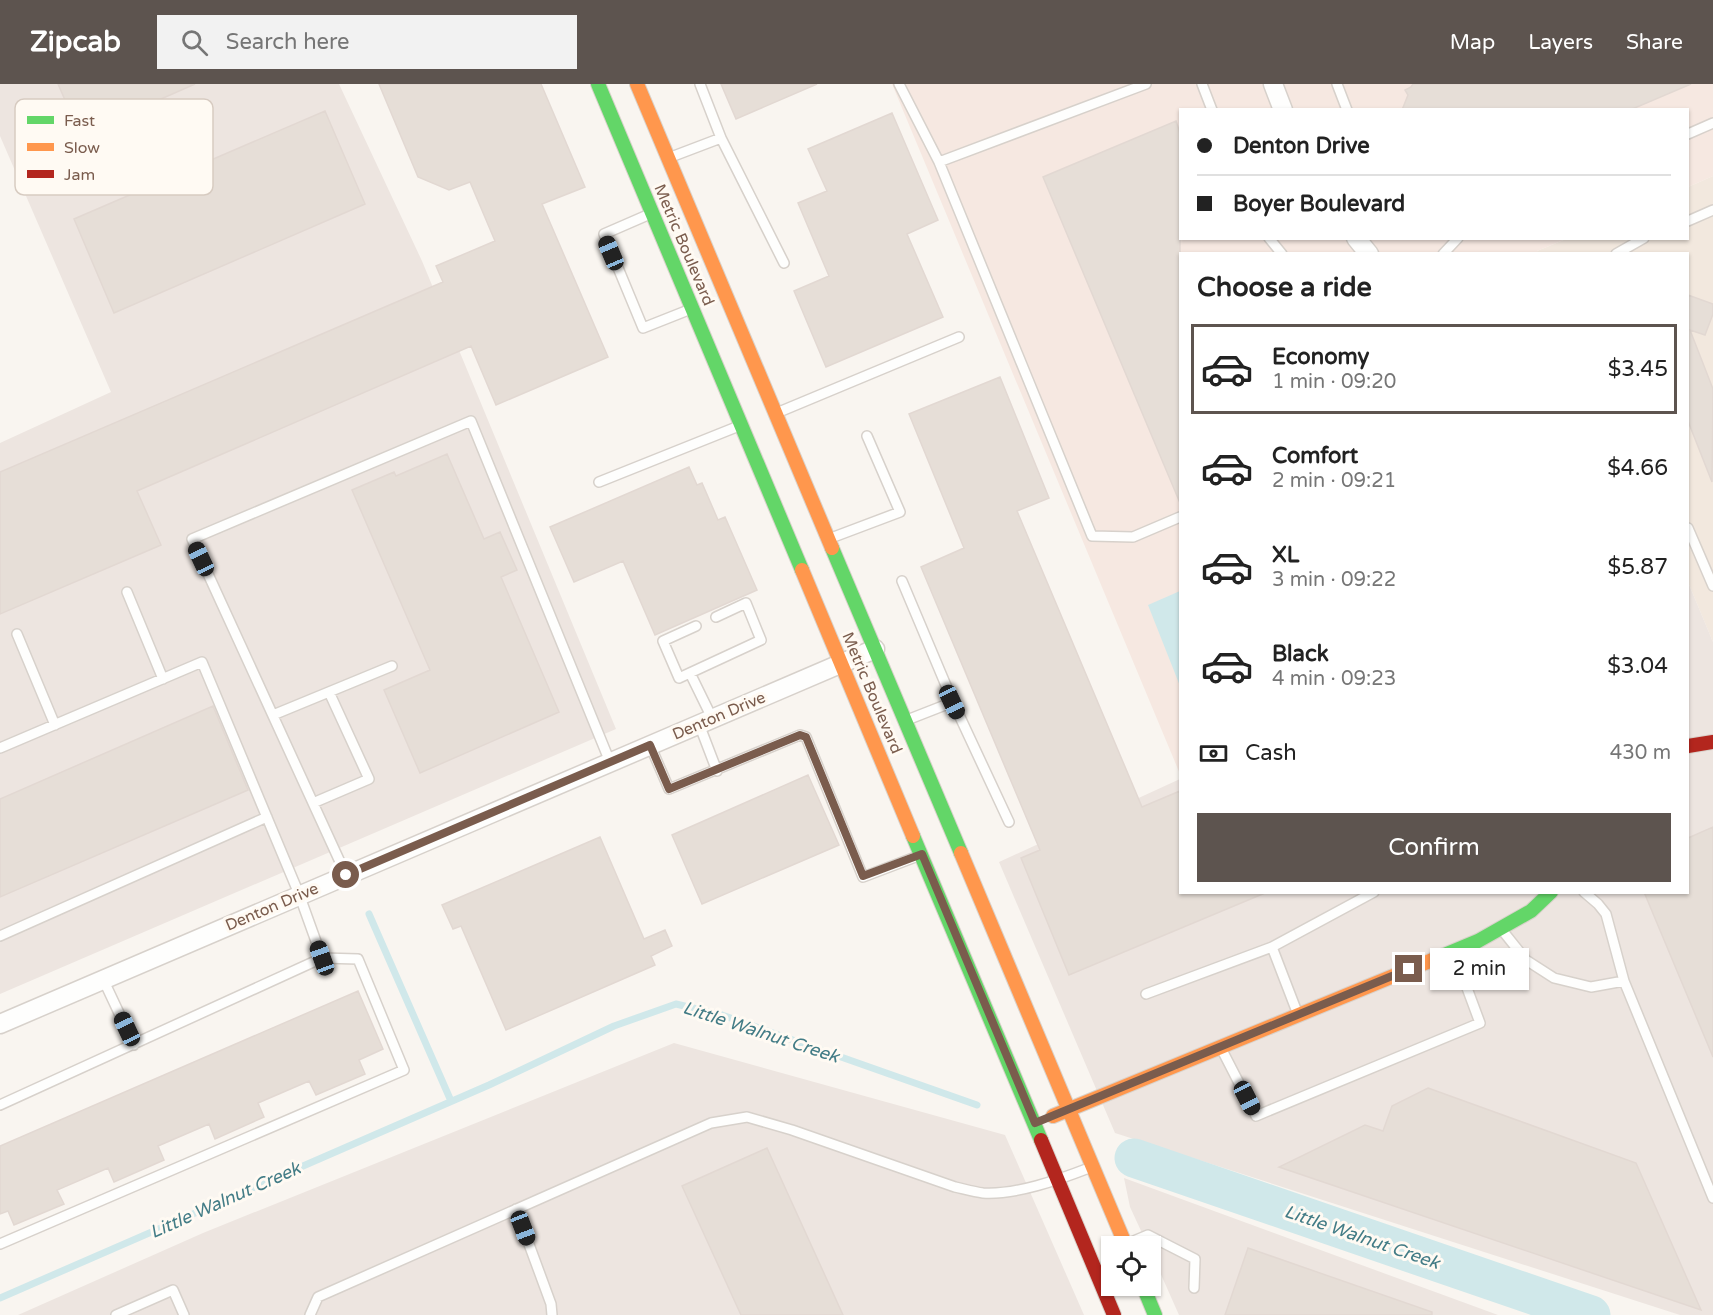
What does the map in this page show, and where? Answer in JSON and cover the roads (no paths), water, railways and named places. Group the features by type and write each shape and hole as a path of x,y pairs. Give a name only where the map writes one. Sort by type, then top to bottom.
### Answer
{"main road":[{"name":"Metric Boulevard","path":"598,84 1114,1315"},
{"name":"Metric Boulevard","path":"637,84 1122,1236"},
{"path":"1689,746 1713,742"},
{"path":"1035,1123 1478,941 1531,911 1549,894"},
{"path":"1147,1296 1155,1315"}],"street":[{"path":"1273,84 1282,108"},
{"path":"1358,240 1367,252"},
{"name":"Denton Drive","path":"0,1024 875,649"}],"lane":[{"path":"700,84 721,138 784,263"},
{"path":"898,84 939,162 1092,536 1133,537 1179,517"},
{"path":"939,162 1146,84"},
{"path":"1202,84 1211,108"},
{"path":"1337,84 1346,108"},
{"path":"1689,134 1713,123"},
{"path":"669,158 721,138"},
{"path":"1689,220 1713,210"},
{"path":"652,213 603,234 643,328 693,309"},
{"path":"1271,240 1280,252"},
{"path":"1445,252 1456,240"},
{"path":"1620,252 1640,240"},
{"path":"776,413 959,337"},
{"path":"346,875 192,539 471,421 610,762"},
{"path":"599,482 741,425"},
{"path":"829,539 900,512 867,436"},
{"path":"1689,530 1713,586"},
{"path":"902,581 952,702 1009,822"},
{"path":"127,592 163,679"},
{"path":"696,626 663,641 679,678 761,640 746,603 716,617"},
{"path":"16,634 55,724"},
{"path":"0,748 202,662 299,894 322,958"},
{"path":"273,715 392,666"},
{"path":"690,673 717,771"},
{"path":"313,803 369,779 329,692"},
{"path":"905,721 952,702"},
{"path":"650,745 669,789 800,735 804,736 863,876 922,854"},
{"path":"0,936 267,817"},
{"path":"1146,994 1272,947 1370,894"},
{"path":"1586,894 1606,914 1624,981 1713,1198"},
{"path":"1500,928 1526,960 1554,978 1591,987 1624,981"},
{"path":"1272,947 1298,1014"},
{"path":"1220,1047 1256,1116 1266,1112 1480,1023 1453,951"},
{"path":"0,1105 322,958 358,959 404,1070 0,1244"},
{"path":"103,980 134,1045"},
{"path":"310,1315 318,1297 711,1123 747,1118 792,1130 955,1187 983,1193 1009,1191 1058,1180 1093,1167"},
{"path":"516,1209 551,1304 552,1315"},
{"path":"1161,1242 1195,1259 1194,1288"},
{"path":"116,1315 173,1290 184,1315"}],"water":[{"path":"1179,591 1179,683 1148,605"}],"waterway":[{"name":"Little Walnut Creek","path":"369,914 451,1101"},
{"name":"Little Walnut Creek","path":"0,1298 489,1085 614,1026 676,1004 722,1015 977,1105"},
{"name":"Little Walnut Creek","path":"1134,1158 1591,1315"}]}
